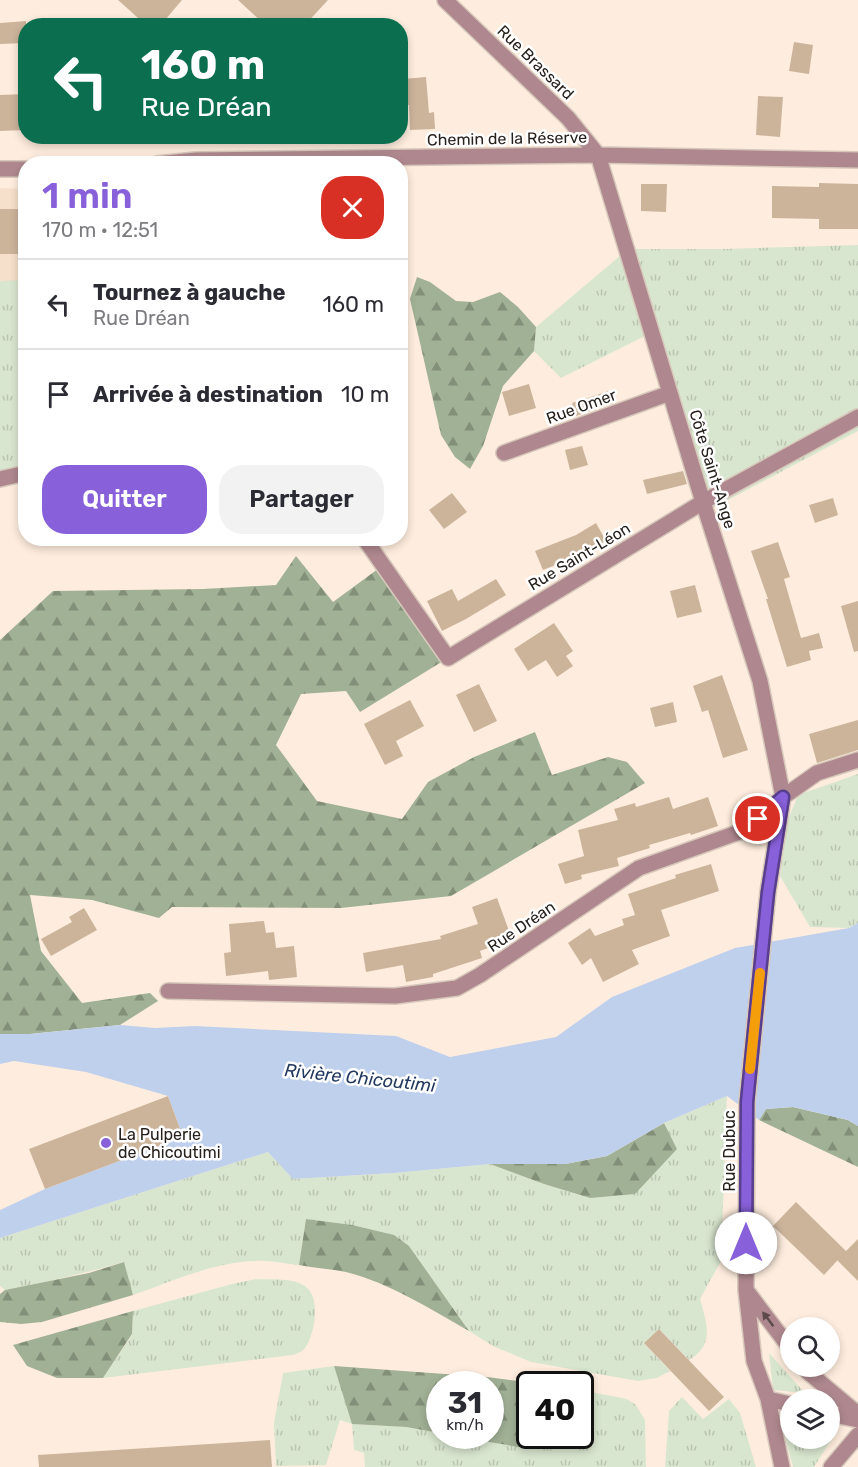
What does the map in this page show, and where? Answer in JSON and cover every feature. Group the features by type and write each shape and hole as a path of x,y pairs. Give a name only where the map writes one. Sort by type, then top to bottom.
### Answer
{"street":[{"name":"Rue Brassard","path":"450,1 568,118 598,155"},
{"name":"Chemin de la Réserve","path":"408,158 598,155 858,160"},
{"name":"Côte Saint-Ange","path":"598,155 760,681 783,797"},
{"path":"0,169 18,169"},
{"name":"Rue Omer","path":"504,453 670,393"},
{"name":"Rue Saint-Léon","path":"370,546 447,658 703,502 858,417"},
{"path":"0,478 18,475"},
{"name":"Rue Dréan","path":"168,991 395,996 457,988 480,975 639,868 745,830 783,797 817,773 858,760"},
{"name":"Rue Dubuc","path":"782,1467 768,1399 754,1361 746,1290 747,1102 768,892 783,797"},
{"path":"746,1290 780,1335"},
{"path":"814,1377 858,1414"},
{"path":"768,1399 780,1402"},
{"path":"840,1416 858,1420"},
{"path":"831,1467 858,1435"}],"shaded area":[{"path":"0,188 18,189 18,455 0,460"}],"green space":[{"path":"858,245 858,431 713,508 655,331 561,378 534,351 536,327 628,249"},
{"path":"417,277 430,282 456,301 473,302 500,292 536,327 534,351 503,386 483,446 470,469 455,457 441,435 410,299"},
{"path":"18,280 18,474 0,478 0,281"},
{"path":"296,556 333,602 382,566 448,658 360,712 346,691 301,694 276,745 317,801 402,819 428,782 474,757 535,732 552,775 608,757 627,762 645,783 451,896 341,908 172,907 159,918 92,900 30,895 41,951 82,1003 150,993 158,1001 120,1025 30,1034 0,1034 0,640 53,591 203,589 276,585"},
{"path":"858,774 858,923 849,928 810,927 780,876 787,822 798,795"},
{"path":"727,1096 721,1261 700,1299 705,1317 706,1340 703,1348 689,1360 659,1329 644,1343 670,1371 657,1378 638,1381 594,1373 594,1371 531,1362 493,1346 469,1331 409,1246 306,1219 299,1265 261,1261 240,1262 194,1273 133,1295 123,1262 5,1290 0,1286 0,1238 268,1152 293,1179 490,1164 590,1198 677,1149 664,1123"},
{"path":"793,1107 848,1120 858,1126 858,1167 759,1120 766,1109"},
{"path":"664,1123 677,1149 635,1194 590,1198 490,1164 565,1164 607,1156"},
{"path":"306,1219 352,1225 394,1235 409,1246 469,1331 409,1297 378,1283 346,1272 299,1265"},
{"path":"124,1262 133,1295 42,1322 21,1324 0,1322 0,1294 5,1290 89,1273"},
{"path":"256,1279 295,1282 311,1292 315,1307 314,1325 309,1342 301,1351 293,1355 103,1378 132,1335 133,1311"},
{"path":"133,1311 132,1334 103,1378 57,1378 27,1366 13,1345"},
{"path":"769,1353 780,1365 780,1377 791,1377 801,1389 773,1390"},
{"path":"334,1366 353,1424 406,1427 426,1431 426,1449 504,1449 504,1444 516,1446 516,1449 594,1449 594,1393 627,1399 636,1405 645,1420 646,1467 365,1467 364,1453 354,1450 352,1424 340,1420 326,1465 276,1466 274,1423 283,1373"},
{"path":"334,1366 426,1373 426,1431 406,1427 352,1424"},
{"path":"504,1379 516,1381 516,1447 504,1445"},
{"path":"682,1397 703,1419 729,1399 740,1413 756,1467 665,1467 669,1411"},
{"path":"788,1449 825,1449 814,1467 793,1467"}],"water":[{"name":"Rivière Chicoutimi","path":"858,923 858,1126 848,1120 793,1107 766,1109 759,1120 727,1096 664,1123 607,1156 565,1164 490,1164 293,1179 268,1152 0,1238 0,1210 45,1189 183,1137 168,1096 86,1072 14,1061 0,1064 0,1034 30,1034 120,1025 155,1028 195,1026 396,1036 450,1057 556,1037 612,997 735,948 849,928"}],"building":[{"path":"118,0 182,0 167,18 138,18"},
{"path":"238,0 328,0 311,18 257,18"},
{"path":"18,22 18,43 0,44 0,23"},
{"path":"794,42 813,45 809,74 789,71"},
{"path":"426,77 429,113 434,112 435,129 410,130 408,79"},
{"path":"18,94 18,130 0,131 0,95"},
{"path":"758,96 783,97 780,137 756,135"},
{"path":"819,183 858,184 858,229 819,229 819,219 772,218 772,186 819,187"},
{"path":"641,184 667,184 666,212 641,211"},
{"path":"0,209 18,209 18,254 0,254"},
{"path":"529,384 536,408 509,416 502,392"},
{"path":"609,391 613,403 576,416 572,403"},
{"path":"582,446 588,465 570,470 565,450"},
{"path":"683,471 687,484 647,494 643,480"},
{"path":"452,493 467,512 444,529 429,510"},
{"path":"833,498 838,515 815,523 809,505"},
{"path":"596,523 606,541 578,556 543,570 535,551 576,535"},
{"path":"778,542 790,577 784,579 801,638 819,633 823,648 809,651 811,660 787,667 766,599 768,599 751,551"},
{"path":"496,579 506,595 442,631 427,601 452,589 458,601"},
{"path":"695,585 702,612 677,618 670,591"},
{"path":"858,601 858,651 854,652 841,606"},
{"path":"554,623 573,651 566,656 573,666 557,677 546,660 528,671 514,649"},
{"path":"722,675 748,750 723,758 708,710 702,712 693,686"},
{"path":"479,684 497,721 474,732 456,695"},
{"path":"410,700 424,726 396,741 403,756 385,765 364,724"},
{"path":"673,702 677,722 655,727 650,708"},
{"path":"858,720 858,750 817,763 809,734"},
{"path":"669,797 673,809 708,797 718,826 649,845 650,848 617,858 619,866 581,875 582,879 565,884 558,864 584,856 578,830 618,820 614,809 635,803 636,807"},
{"path":"711,864 719,891 661,910 670,936 632,950 639,964 603,982 591,958 582,965 568,943 590,928 595,936 624,925 622,919 635,915 628,894 676,878 675,875"},
{"path":"497,898 512,939 480,951 482,958 433,974 433,977 406,982 403,965 366,972 363,953 441,939 440,936 478,924 472,907"},
{"path":"84,908 97,930 51,956 41,939 72,922 69,917"},
{"path":"264,921 266,933 274,932 276,948 294,946 297,977 269,980 268,971 226,976 224,953 231,952 229,924"},
{"name":"La Pulperie de Chicoutimi","path":"168,1096 183,1137 45,1189 29,1149"},
{"path":"796,1202 846,1251 824,1275 773,1226"},
{"path":"858,1239 858,1281 837,1260"},
{"path":"659,1329 724,1397 709,1411 644,1343"},
{"path":"270,1440 272,1467 39,1467 38,1455"}],"slow traffic":[{"path":"750,1069 760,973"}],"place":[{"name":"La Pulperie de Chicoutimi","path":"106,1143"}],"route":[{"path":"746,1243 747,1102 768,892 783,797 758,819"}]}
